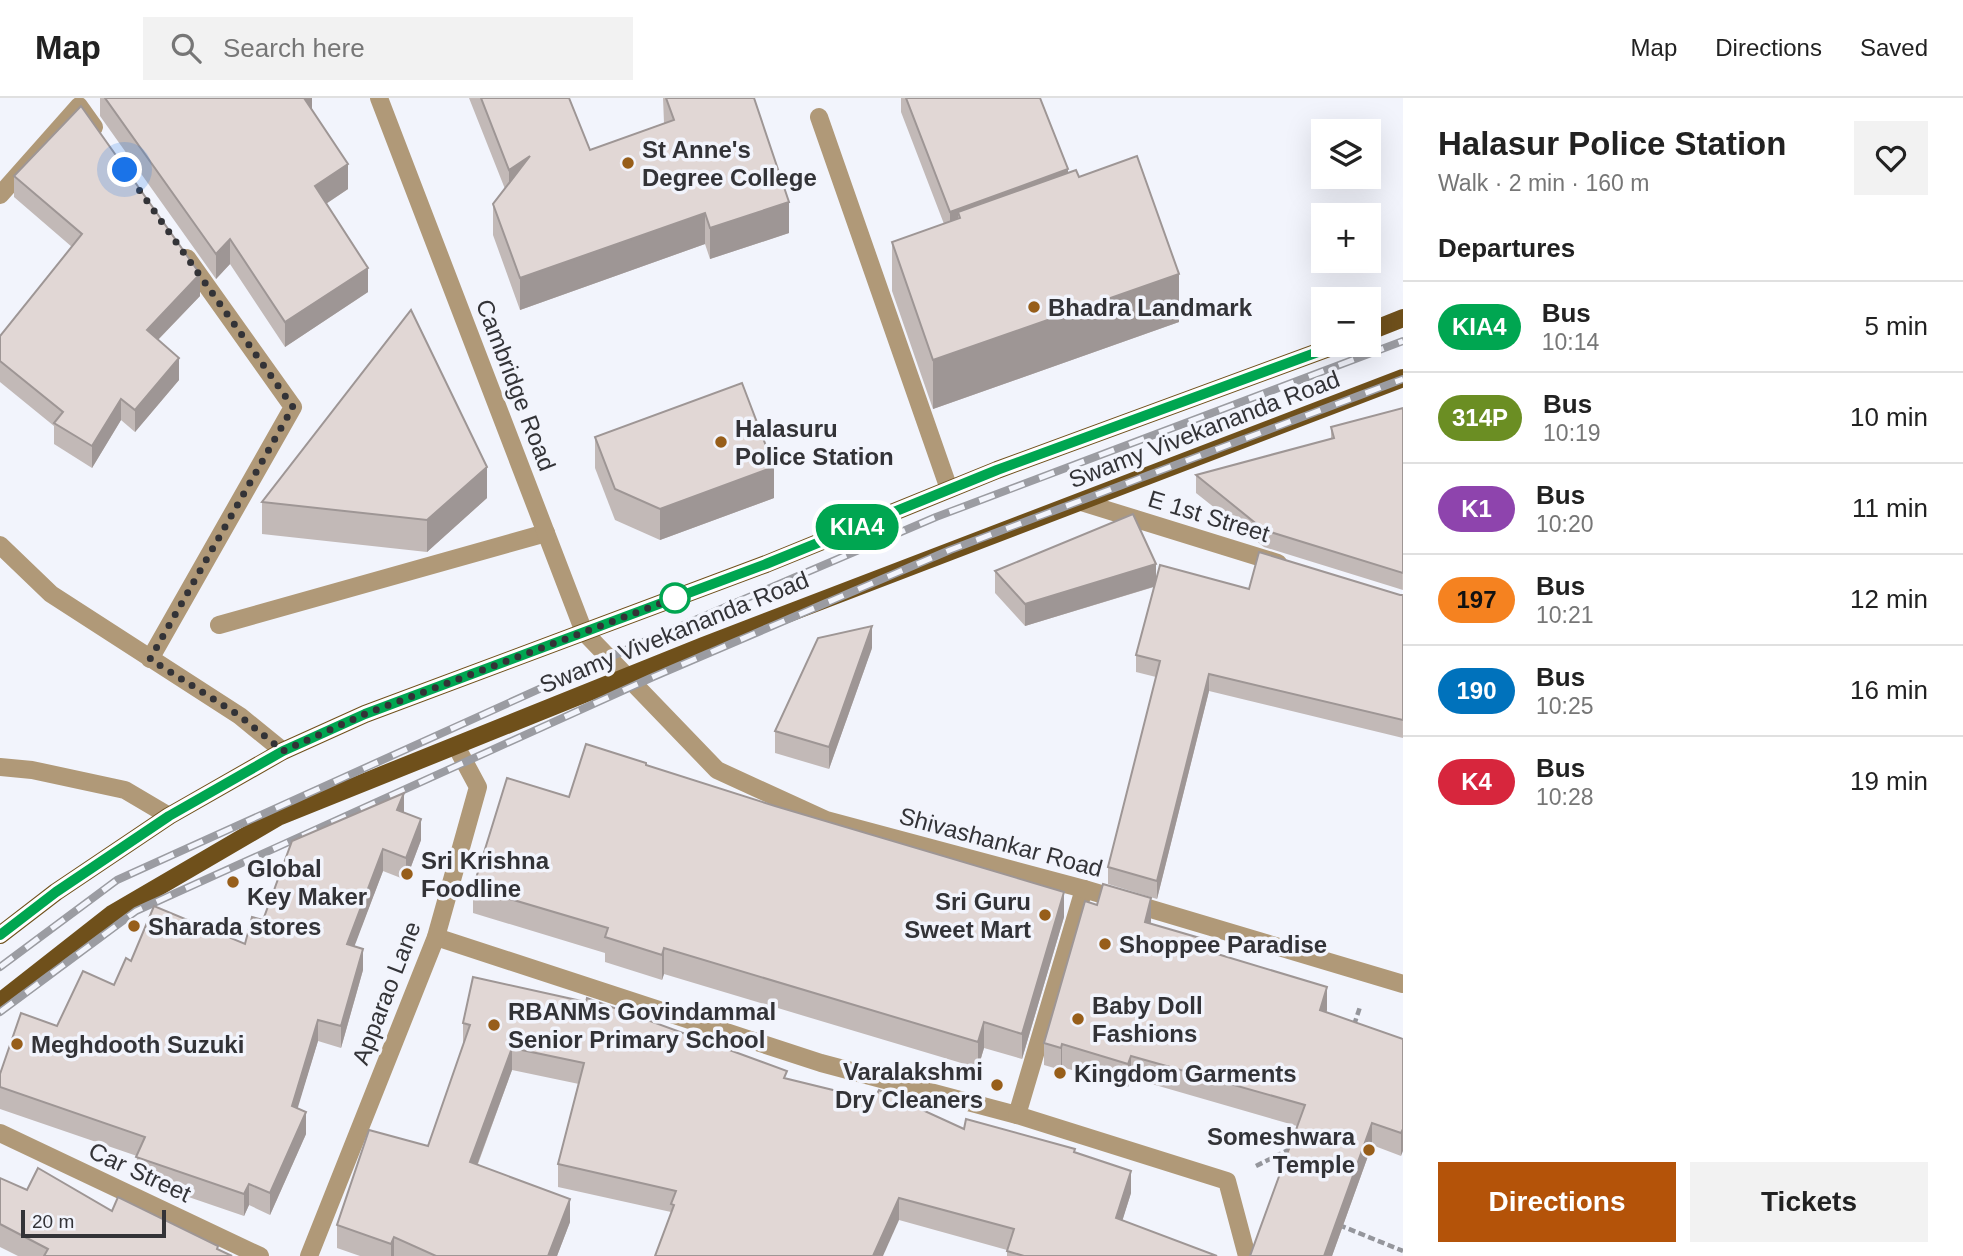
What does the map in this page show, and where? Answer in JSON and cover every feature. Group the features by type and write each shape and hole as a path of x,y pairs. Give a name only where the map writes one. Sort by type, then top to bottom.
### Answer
{"main road":[{"path":"1381,327 1403,318"},
{"name":"Swamy Vivekananda Road","path":"0,936 56,892 169,816 283,751 365,714 766,564 949,489 1311,355"},
{"name":"Swamy Vivekananda Road","path":"0,1002 112,914 278,817 626,677 1403,378"}],"street":[{"name":"Cambridge Road","path":"379,98 584,632 626,677"},
{"path":"0,195 79,106 103,139"},
{"path":"819,117 881,276 949,489"},
{"path":"150,659 293,407 174,240"},
{"name":"E 1st Street","path":"1081,502 1299,570"},
{"path":"219,625 546,533"},
{"path":"0,545 51,594 240,716 283,751"},
{"name":"Shivashankar Road","path":"626,677 717,770 826,820 1084,889 1403,985"},
{"name":"Apparao Lane","path":"309,1256 436,937 478,787 456,746"},
{"path":"0,767 32,770 125,790 169,816"},
{"path":"1017,1115 1084,889"},
{"path":"436,937 821,1063 1017,1115 1227,1181 1247,1256"},
{"name":"Car Street","path":"0,1133 260,1256"}],"path":[{"path":"1350,1036 1370,974"},
{"path":"1227,1181 1296,1146"},
{"path":"1328,1221 1403,1251"}],"building":[{"path":"105,98 304,98 348,164 315,186 368,268 285,322 230,239 216,254"},
{"path":"481,98 569,98 590,150 674,120 666,98 754,98 789,202 710,228 705,213 520,278 493,204 530,156 509,170"},
{"path":"906,98 1040,98 1068,169 950,212"},
{"path":"81,106 200,274 147,330 179,358 135,410 121,399 92,446 54,423 63,412 0,361 0,336 82,234 14,176"},
{"path":"1137,156 1179,274 933,360 892,242 960,218 958,212 1076,170 1079,177"},
{"path":"411,310 487,467 427,520 262,502"},
{"path":"742,383 774,467 660,509 615,489 595,437"},
{"path":"1403,408 1403,573 1264,530 1196,475 1334,438 1331,427"},
{"path":"1133,514 1156,564 1025,604 995,571"},
{"path":"1259,552 1403,595 1403,720 1209,674 1157,881 1108,867 1160,661 1136,655 1160,565 1249,589"},
{"path":"872,626 829,747 775,731 818,638"},
{"path":"586,744 775,806 1064,892 1022,1034 984,1022 978,1042 664,948 662,955 605,937 608,928 473,888 507,778 569,797"},
{"path":"404,793 397,810 421,819 406,858 383,849 347,944 363,949 341,1026 318,1020 292,1106 306,1112 270,1193 249,1184 244,1194 136,1157 145,1137 0,1087 0,1074 21,1013 57,1026 83,971 114,985 126,958 131,961 154,906 245,944 252,917 263,920 292,841"},
{"path":"1103,884 1151,898 1145,922 1217,943 1214,953 1327,987 1320,1010 1403,1039 1403,1129 1401,1133 1372,1123 1324,1256 1250,1256 1305,1105 1131,1056 1128,1064 1062,1044 1061,1048 1044,1043 1085,901 1097,905"},
{"path":"473,977 586,1002 587,998 787,1071 784,1078 874,1100 879,1090 964,1129 966,1119 1075,1149 1074,1152 1131,1171 1116,1218 1217,1256 1024,1256 1007,1251 1014,1229 899,1198 873,1256 655,1256 674,1205 671,1204 676,1191 558,1164 584,1063 512,1048 470,1162 570,1199 548,1256 436,1256 394,1237 391,1244 337,1225 369,1130 428,1146 470,1025 463,1023"},
{"path":"38,1168 112,1211 118,1197 218,1246 217,1249 232,1256 44,1256 48,1249 0,1224 0,1178 27,1190"}],"railway":[{"path":"0,967 117,880 639,644 936,517 1403,341"},
{"path":"0,1012 136,911 653,677 950,550 1403,379"}],"bus line":[{"name":"KIA4","path":"0,935 56,892 169,816 283,751 365,714 766,564 997,470 1311,356"}],"place":[{"name":"St Anne's Degree College","path":"628,163"},
{"name":"Bhadra Landmark","path":"1034,307"},
{"name":"Halasuru Police Station","path":"721,442"},
{"name":"Sri Krishna Foodline","path":"407,874"},
{"name":"Global Key Maker","path":"233,882"},
{"name":"Sri Guru Sweet Mart","path":"1045,915"},
{"name":"Sharada stores","path":"134,926"},
{"name":"Shoppee Paradise","path":"1105,944"},
{"name":"Baby Doll Fashions","path":"1078,1019"},
{"name":"RBANMs Govindammal Senior Primary School","path":"494,1025"},
{"name":"Meghdooth Suzuki","path":"17,1044"},
{"name":"Kingdom Garments","path":"1060,1073"},
{"name":"Varalakshmi Dry Cleaners","path":"997,1085"},
{"name":"Someshwara Temple","path":"1369,1150"}],"route":[{"path":"125,170 293,407 150,659 240,716 283,751 365,714 675,598"}]}
